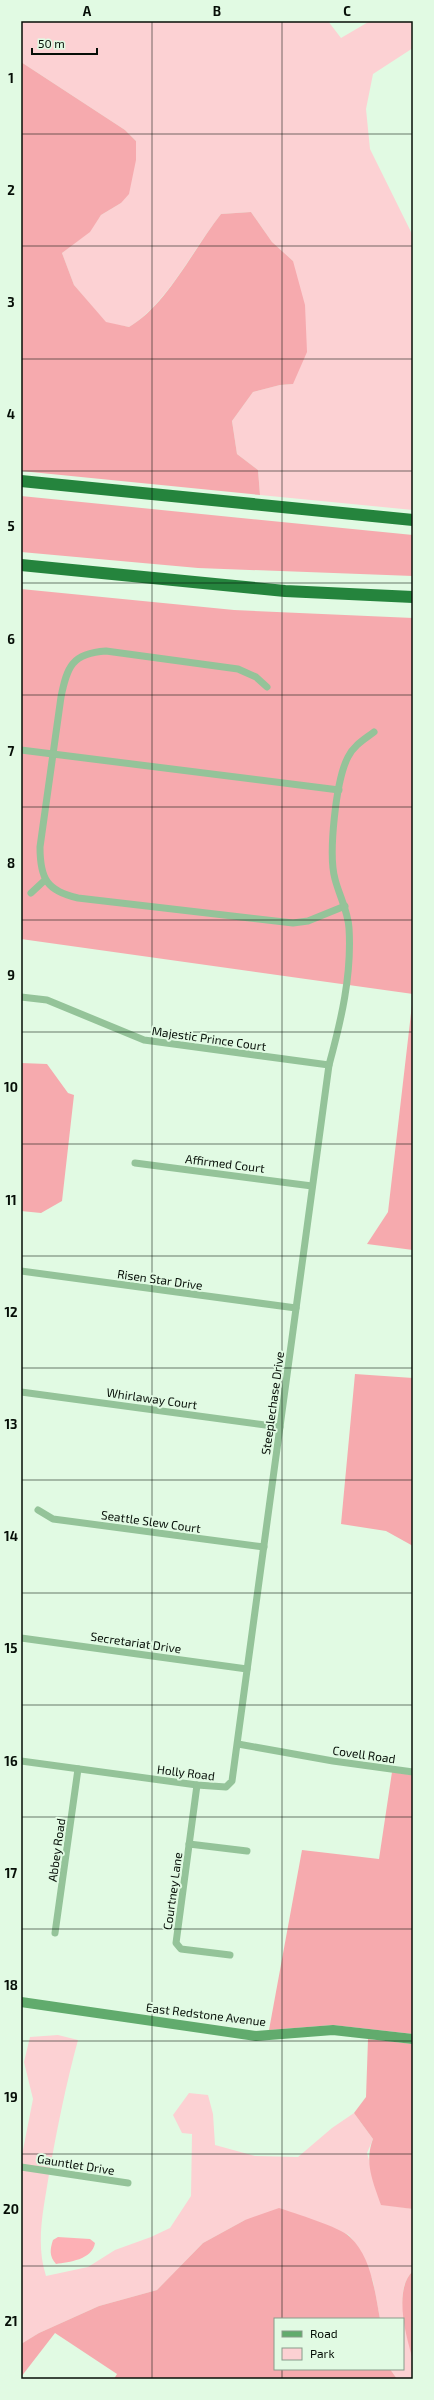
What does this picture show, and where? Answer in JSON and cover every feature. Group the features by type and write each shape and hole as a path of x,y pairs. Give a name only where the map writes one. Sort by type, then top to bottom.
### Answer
{"highway":[{"path":"21,481 413,520"},
{"path":"21,565 285,591 413,597"}],"street":[{"path":"267,687 256,677 238,669 106,651 91,652 77,658 70,666 65,676 40,847 40,867 45,880 63,894 78,898 293,923 308,921 345,906"},
{"name":"Steeplechase Drive","path":"238,1744 329,1065 342,1017 349,960 349,927 345,906 334,879 332,856 339,790 348,755 357,744 374,732"},
{"path":"21,750 339,790"},
{"path":"31,893 45,880"},
{"name":"Majestic Prince Court","path":"21,997 47,1000 144,1040 329,1065"},
{"name":"Affirmed Court","path":"135,1163 312,1186"},
{"name":"Risen Star Drive","path":"21,1271 296,1308"},
{"name":"Whirlaway Court","path":"21,1392 280,1426"},
{"name":"Seattle Slew Court","path":"38,1510 53,1519 264,1548"},
{"name":"Secretariat Drive","path":"21,1638 247,1669"},
{"name":"Covell Road","path":"238,1744 413,1772"},
{"name":"Holly Road","path":"21,1761 197,1785 226,1787 232,1781 238,1744"},
{"name":"Abbey Road","path":"55,1934 78,1769"},
{"name":"Courtney Lane","path":"197,1785 176,1943 182,1949 230,1955"},
{"path":"189,1844 247,1851"},
{"name":"East Redstone Avenue","path":"21,2002 256,2036 333,2030 413,2039"},
{"name":"Gauntlet Drive","path":"21,2167 128,2183"}],"green space":[{"path":"21,21 328,21 341,38 370,21 413,21 413,48 373,74 366,109 370,149 413,236 413,510 260,495 258,470 237,454 232,421 253,392 280,385 293,384 293,261 272,242 251,212 221,214 179,275 155,305 143,317 129,327 106,323 74,285 62,253 89,232 101,215 121,203 136,141 125,130 21,62"},
{"path":"58,2035 78,2040 59,2123 43,2212 41,2250 46,2276 88,2267 115,2250 151,2237 170,2228 191,2196 192,2134 182,2133 173,2115 189,2093 208,2095 213,2114 215,2145 255,2156 298,2157 332,2128 354,2113 373,2139 367,2153 381,2204 413,2209 413,2271 403,2290 403,2302 413,2360 413,2379 397,2379 391,2370 404,2370 404,2318 380,2318 373,2281 359,2248 349,2235 316,2221 245,2220 203,2243 157,2290 99,2306 39,2333 21,2344 21,2172 22,2155 33,2099 24,2062 30,2037"}],"shaded area":[{"path":"21,62 125,130 136,141 136,160 129,194 121,203 101,215 90,232 62,253 74,285 106,322 129,327 156,305 168,291 221,214 251,212 272,242 293,261 305,305 307,352 293,384 280,385 253,392 232,421 237,454 258,470 260,495 21,471"},
{"path":"21,496 413,535 413,576 198,568 21,552"},
{"path":"21,589 234,610 413,618 413,994 21,939"},
{"path":"413,996 413,1250 367,1244 388,1212"},
{"path":"21,1063 47,1064 68,1093 74,1095 62,1201 41,1213 21,1211"},
{"path":"355,1374 413,1378 413,1546 386,1531 341,1524"},
{"path":"392,1772 413,1775 413,2034 333,2025 269,2030 302,1850 379,1859"},
{"path":"368,2039 413,2044 413,2209 381,2205 369,2164 370,2147 373,2139 354,2113 366,2097"},
{"path":"279,2208 345,2233 357,2245 363,2254 374,2286 380,2318 274,2318 274,2370 391,2370 397,2379 114,2379 117,2374 55,2333 21,2377 21,2344 39,2333 99,2306 157,2290 203,2243 245,2220"},
{"path":"58,2237 90,2239 95,2243 93,2249 85,2257 56,2264 51,2255 51,2249 53,2240"},
{"path":"413,2271 413,2360 407,2339 402,2301 407,2279"}]}
